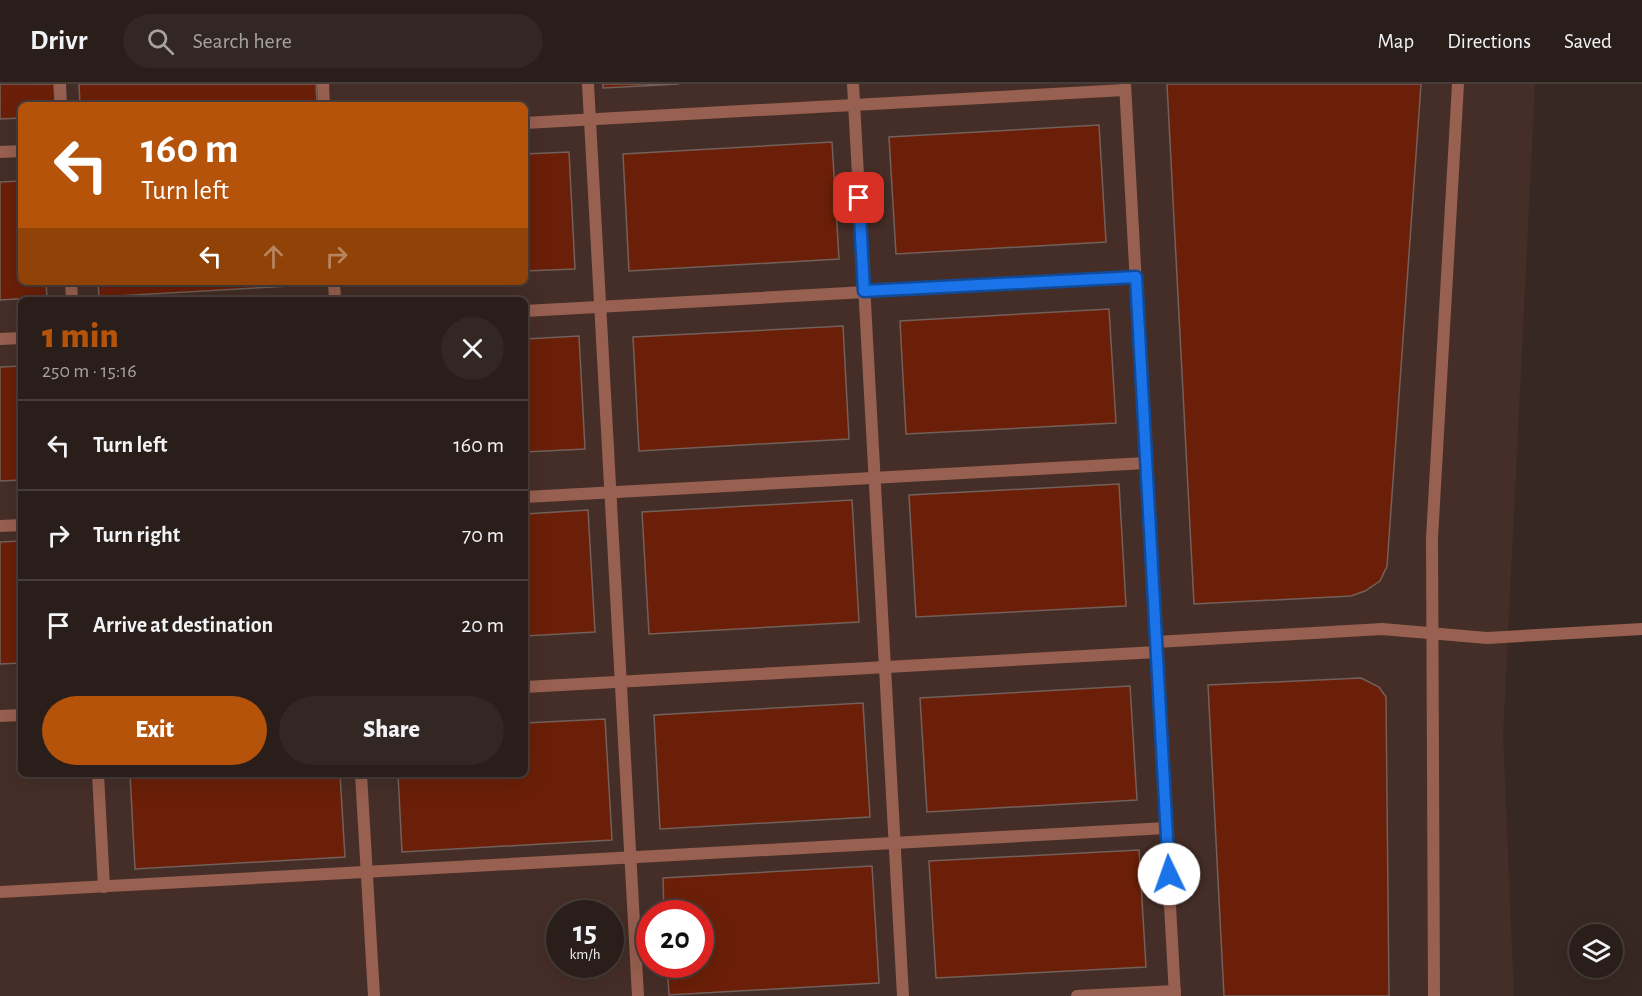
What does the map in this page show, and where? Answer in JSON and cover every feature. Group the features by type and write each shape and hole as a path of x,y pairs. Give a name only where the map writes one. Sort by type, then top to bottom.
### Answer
{"lane":[{"path":"60,84 62,102"},
{"path":"323,84 324,102"},
{"path":"588,84 638,996"},
{"path":"853,84 903,996"},
{"path":"1434,996 1432,538 1458,84"},
{"path":"528,123 1125,87 1175,993 1077,996"},
{"path":"0,152 18,151"},
{"path":"528,310 1136,277"},
{"path":"0,339 18,338"},
{"path":"528,497 1146,463"},
{"path":"0,526 18,525"},
{"path":"528,687 885,667 1382,629 1487,638 1642,629"},
{"path":"0,716 18,715"},
{"path":"98,777 104,887"},
{"path":"361,777 374,996"},
{"path":"0,892 1166,828"}],"shaded area":[{"path":"0,84 1535,84 1503,736 1514,996 0,996"}],"building":[{"path":"0,84 54,84 55,102 18,102 18,118 0,119"},
{"path":"79,84 316,84 317,102 80,102"},
{"path":"603,84 679,84 603,88"},
{"path":"1167,84 1421,84 1387,566 1380,581 1365,591 1351,596 1194,604"},
{"path":"1099,125 1106,242 896,254 889,137"},
{"path":"832,142 839,259 629,271 623,154"},
{"path":"569,152 575,269 528,271 528,154"},
{"path":"18,181 18,285 46,285 47,297 18,297 18,299 0,300 0,182"},
{"path":"98,285 308,285 99,297"},
{"path":"1109,309 1116,423 906,434 900,321"},
{"path":"843,326 849,439 639,451 633,337"},
{"path":"579,336 585,449 528,452 528,339"},
{"path":"18,366 18,480 0,481 0,367"},
{"path":"1119,484 1126,606 916,617 909,495"},
{"path":"852,500 859,622 649,634 642,512"},
{"path":"588,510 595,632 528,636 528,514"},
{"path":"18,541 18,663 0,664 0,542"},
{"path":"1361,678 1379,687 1386,697 1389,996 1224,996 1208,685"},
{"path":"1130,686 1137,800 927,812 920,698"},
{"path":"863,703 870,817 660,829 654,715"},
{"path":"605,719 612,840 402,852 398,777 528,777 528,723"},
{"path":"130,777 340,777 345,857 135,869"},
{"path":"1139,850 1146,967 936,978 929,861"},
{"path":"872,866 879,983 669,995 668,978 714,978 714,900 664,900 663,878"}],"route":[{"path":"859,198 864,291 1136,277 1169,874"}]}
